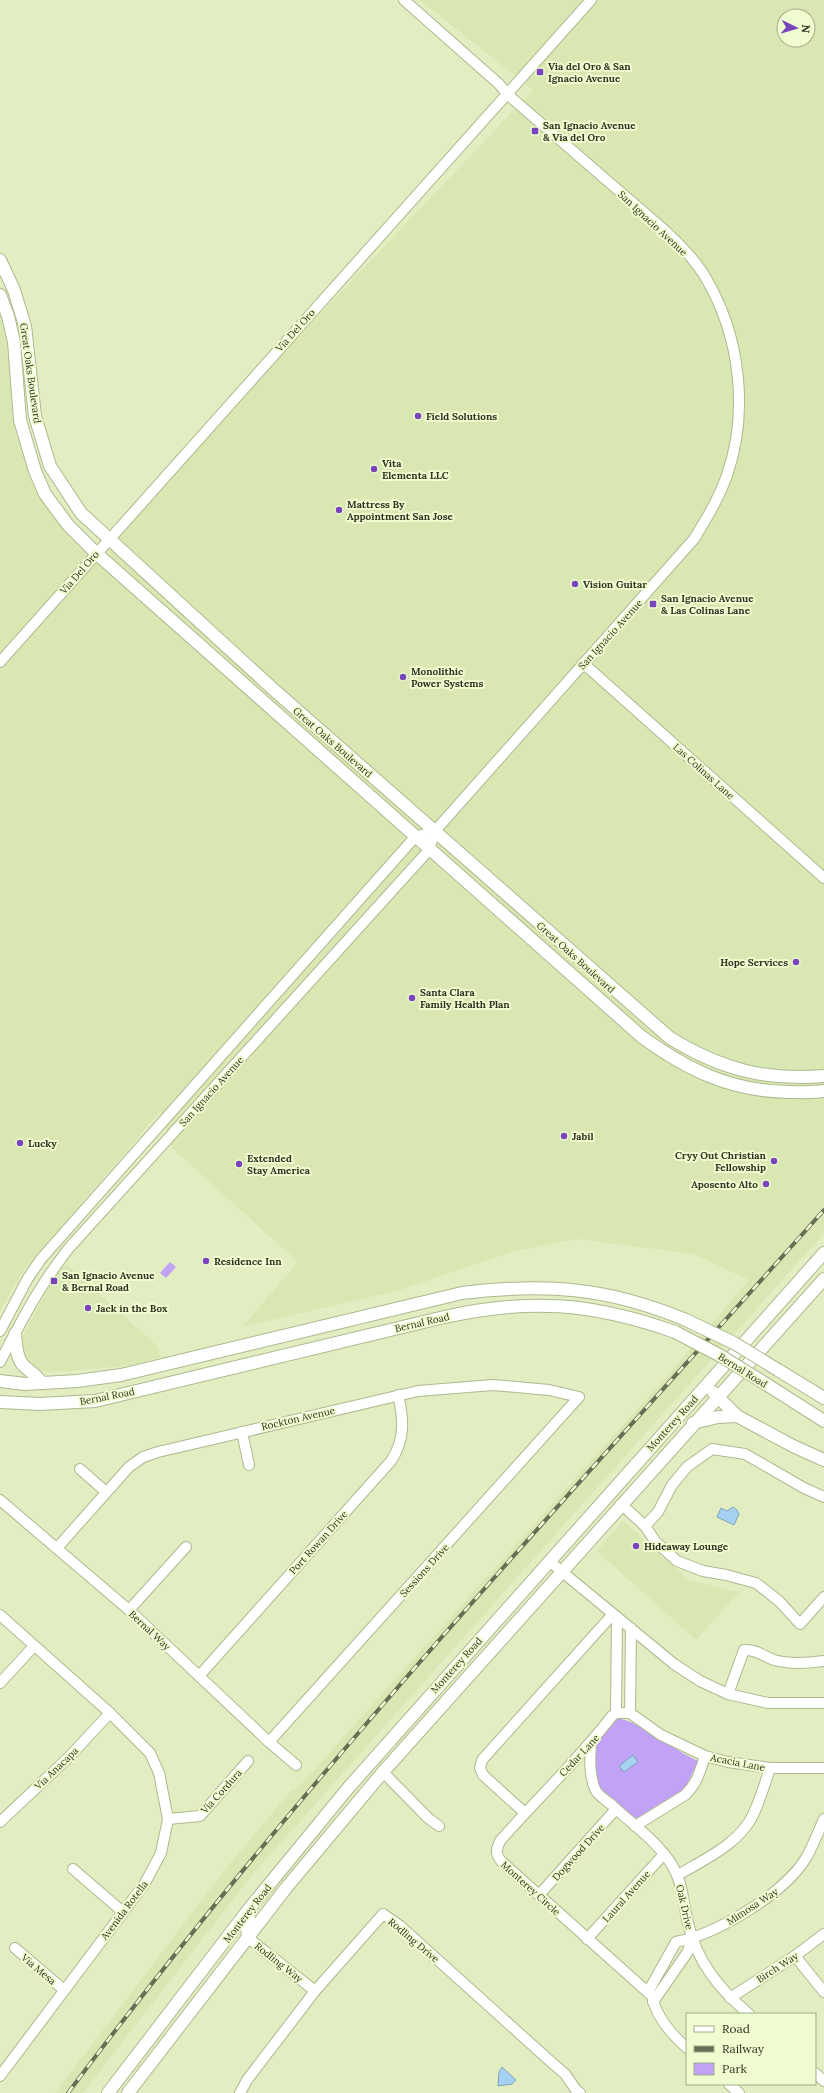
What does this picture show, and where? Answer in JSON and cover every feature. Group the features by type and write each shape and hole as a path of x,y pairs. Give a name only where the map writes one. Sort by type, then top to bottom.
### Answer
{"main road":[{"name":"Great Oaks Boulevard","path":"0,260 14,290 25,326 35,416 50,466 81,513 274,690 585,965 670,1038 711,1061 734,1068 771,1076 790,1078 824,1076"},
{"name":"Great Oaks Boulevard","path":"0,295 8,316 14,342 20,420 35,471 45,494 68,525 96,554 642,1037 672,1058 696,1071 727,1084 769,1092 824,1091"},
{"path":"257,697 274,690"},
{"path":"574,976 585,965"},
{"name":"Monterey Road","path":"108,2093 249,1909 387,1743 824,1253"},
{"name":"Monterey Road","path":"128,2093 247,1937 383,1772 693,1423 824,1279"},
{"name":"Bernal Road","path":"0,1381 26,1384 83,1381 121,1375 462,1293 499,1288 551,1288 604,1294 650,1305 734,1343 824,1398"},
{"name":"Bernal Road","path":"0,1402 40,1404 95,1401 440,1318 492,1308 531,1305 589,1308 628,1316 675,1332 714,1352 824,1421"},
{"path":"15,1334 17,1354 22,1364 36,1373 42,1382"},
{"path":"706,1385 737,1416 793,1446 824,1460"},
{"path":"693,1423 722,1417 737,1416"}],"street":[{"name":"San Ignacio Avenue","path":"0,1362 47,1276 69,1248 429,850 435,831 508,752 538,713 694,539 713,509 728,474 735,446 739,390 736,361 720,306 706,279 683,248 404,0"},
{"name":"Via Del Oro","path":"0,662 108,539 591,0"},
{"name":"Las Colinas Lane","path":"583,663 824,878"},
{"path":"415,837 435,831"},
{"name":"San Ignacio Avenue","path":"0,1331 35,1267 415,837"},
{"path":"122,1167 131,1181"},
{"name":"Rockton Avenue","path":"57,1548 129,1467 143,1457 158,1452 398,1394 418,1391 493,1385 549,1390 579,1397"},
{"name":"Port Rowan Drive","path":"199,1676 391,1462 399,1449 404,1430 398,1394"},
{"name":"Sessions Drive","path":"269,1742 579,1397"},
{"path":"242,1432 249,1465"},
{"path":"645,1526 658,1512 672,1485 687,1467 712,1449 745,1454 804,1488 824,1497"},
{"path":"80,1470 106,1492"},
{"name":"Bernal Way","path":"0,1500 129,1610 269,1742 296,1765"},
{"path":"622,1504 645,1526 655,1541 678,1561 703,1571 756,1583 779,1601 800,1624 824,1597"},
{"path":"129,1610 186,1547"},
{"path":"549,1561 687,1674 728,1694 768,1703 824,1703"},
{"name":"Avenida Rotella","path":"0,1615 110,1713 150,1753 160,1773 168,1819 161,1853 145,1883 0,2076"},
{"path":"615,1615 616,1713 633,1716 631,1628"},
{"path":"525,1812 483,1775 480,1768 482,1760 615,1615"},
{"path":"0,1683 34,1646"},
{"path":"728,1694 744,1650 750,1650 775,1660 782,1661 824,1661"},
{"name":"Via Anacapa","path":"0,1822 69,1757 110,1713"},
{"name":"Cedar Lane","path":"525,1812 591,1744 612,1716 616,1713"},
{"name":"Acacia Lane","path":"633,1716 661,1735 705,1756 770,1768 824,1768"},
{"name":"Oak Drive","path":"591,1744 589,1770 595,1790 664,1854 678,1875 693,1939 704,1967 730,1998 748,2013"},
{"path":"635,1826 685,1795 692,1789 697,1780 705,1756"},
{"name":"Via Cordura","path":"168,1819 200,1816 248,1761"},
{"path":"678,1875 729,1844 742,1832 753,1815 770,1768"},
{"path":"383,1772 428,1818 439,1826"},
{"name":"Dogwood Drive","path":"539,1895 616,1809"},
{"name":"Monterey Circle","path":"525,1812 500,1841 496,1850 498,1857 587,1939 652,1996 655,2010 675,2037 686,2047"},
{"name":"Mimosa Way","path":"648,1992 676,1942 693,1939 709,1933 776,1892 806,1858 824,1819"},
{"name":"Laural Avenue","path":"587,1939 664,1854"},
{"path":"73,1869 123,1912"},
{"name":"Rodling Way","path":"249,1909 250,1921 246,1927 247,1937 315,1991"},
{"name":"Rodling Drive","path":"240,2093 247,2080 315,1991 383,1914 399,1925 565,2074 576,2092"},
{"name":"Birch Way","path":"730,1998 795,1956 824,1934"},
{"path":"653,2002 687,1953 693,1939"},
{"name":"Via Mesa","path":"15,1948 64,1990"},
{"path":"795,1956 824,1992"},
{"path":"816,2074 824,2081"},
{"path":"730,2085 739,2093"}],"shaded area":[{"path":"420,0 824,0 824,1233 253,1874 83,2093 55,2093 227,1867 293,1788 296,1790 659,1385 749,1280 693,1254 577,1239 515,1251 400,1290 242,1327 298,1262 172,1148 160,1112 23,1271 0,1311 0,311 9,350 15,432 37,488 88,555 98,548 533,90"},
{"path":"66,1264 157,1346 161,1357 131,1365 72,1371 49,1372 27,1367 20,1354 21,1340 51,1282"},
{"path":"623,1521 688,1580 739,1592 696,1640 597,1551"}],"green space":[{"path":"170,1262 176,1267 166,1278 160,1273"},
{"path":"616,1718 647,1730 698,1761 683,1793 632,1823 597,1789 592,1769 594,1745"}],"water":[{"path":"733,1507 739,1514 734,1525 717,1517 721,1508 727,1511"},
{"path":"633,1755 638,1762 624,1772 619,1766"},
{"path":"502,2067 516,2080 512,2084 498,2086 499,2072"}],"railway":[{"path":"68,2093 248,1864 341,1753 436,1643 824,1210"}],"place":[{"name":"Via del Oro & San Ignacio Avenue","path":"540,72"},
{"name":"San Ignacio Avenue & Via del Oro","path":"535,131"},
{"name":"Field Solutions","path":"418,416"},
{"name":"Vita Elementa LLC","path":"374,469"},
{"name":"Mattress By Appointment San Jose","path":"339,510"},
{"name":"Vision Guitar","path":"575,584"},
{"name":"San Ignacio Avenue & Las Colinas Lane","path":"653,604"},
{"name":"Monolithic Power Systems","path":"403,677"},
{"name":"Hope Services","path":"796,962"},
{"name":"Santa Clara Family Health Plan","path":"412,998"},
{"name":"Jabil","path":"564,1136"},
{"name":"Lucky","path":"20,1143"},
{"name":"Cryy Out Christian Fellowship","path":"774,1161"},
{"name":"Extended Stay America","path":"239,1164"},
{"name":"Aposento Alto","path":"766,1184"},
{"name":"Residence Inn","path":"206,1261"},
{"name":"San Ignacio Avenue & Bernal Road","path":"54,1281"},
{"name":"Jack in the Box","path":"88,1308"},
{"name":"Hideaway Lounge","path":"636,1546"}]}
